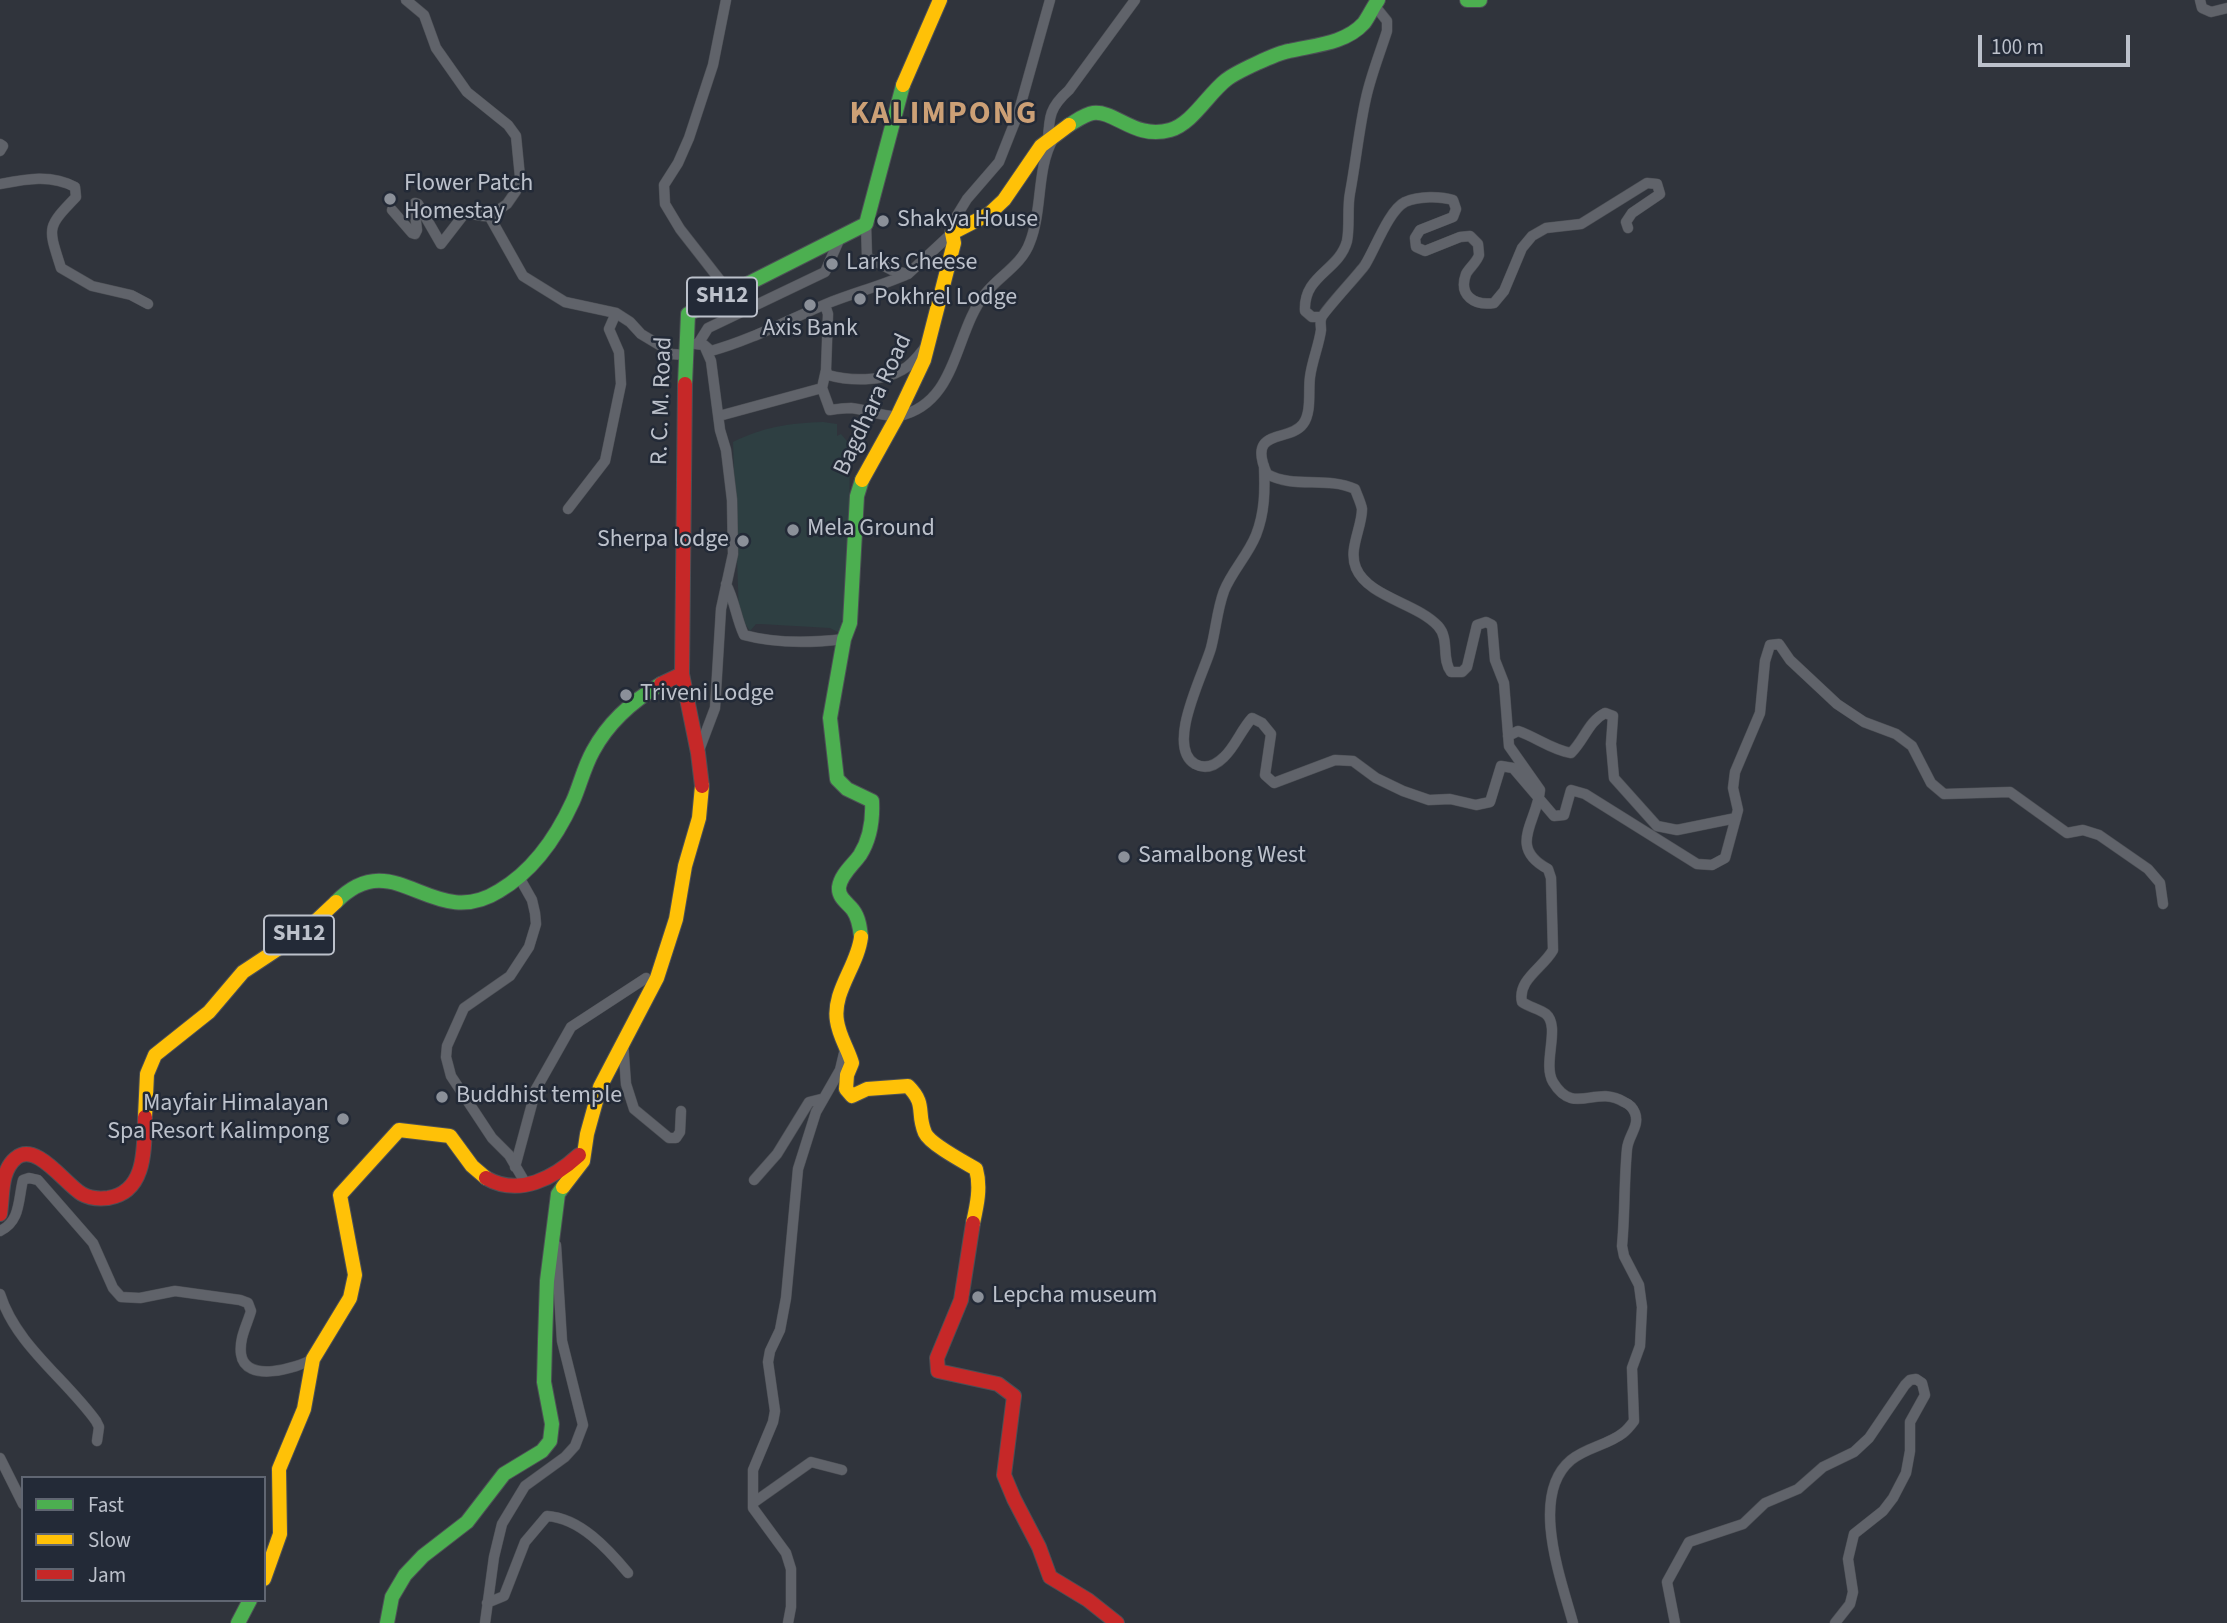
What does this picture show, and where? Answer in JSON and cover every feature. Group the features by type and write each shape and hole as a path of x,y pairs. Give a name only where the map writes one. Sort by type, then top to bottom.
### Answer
{"street":[{"path":"392,210 412,233 415,233 417,230 414,206 415,203 418,204 441,244 465,213 484,218 492,216 507,204 516,191 520,177 516,136 508,125 467,92 436,48 424,15 406,0"},
{"path":"726,0 713,65 689,138 664,185 665,204 730,293"},
{"path":"908,274 892,270 867,257 866,224 899,94 940,0"},
{"path":"952,233 956,217 967,199 999,162 1018,114 1051,0"},
{"path":"825,305 828,314 826,370 822,388 830,410 852,408 897,417 923,405 935,395 947,379 984,295 1007,274 1029,246 1038,214 1044,163 1051,138 1050,114 1055,102 1069,90 1135,0"},
{"path":"1467,0 1480,0"},
{"path":"2200,0 2202,8 2211,12 2227,8"},
{"path":"492,216 491,219 523,276 565,302 616,313 631,322 640,334 670,354 694,347 711,351 908,274 952,233 989,214 1004,200 1030,159 1051,138 1091,113 1101,113 1135,129 1152,133 1172,130 1227,79 1286,51 1325,45 1349,34 1363,24 1377,3 1387,21 1387,31 1366,96 1355,174 1349,195 1347,240 1341,255 1309,288 1304,300 1305,311 1312,317 1321,317"},
{"path":"0,145 3,146 0,150"},
{"path":"0,184 38,178 66,182 75,187 76,197 54,219 51,230 61,268 92,286 131,295 148,304"},
{"path":"1573,1623 1551,1541 1550,1504 1559,1472 1585,1450 1623,1433 1634,1421 1632,1368 1640,1346 1642,1307 1639,1284 1624,1256 1622,1246 1627,1145 1636,1126 1636,1115 1630,1105 1615,1096 1604,1094 1578,1100 1567,1098 1551,1078 1548,1067 1552,1032 1550,1021 1546,1014 1522,1002 1520,993 1523,984 1547,960 1553,950 1551,878 1548,870 1534,862 1528,852 1527,831 1540,790 1509,746 1504,683 1496,660 1492,625 1486,622 1477,625 1467,667 1462,672 1451,672 1447,667 1445,639 1440,628 1413,608 1371,586 1354,566 1353,554 1362,508 1355,489 1335,483 1278,480 1267,474 1262,455 1264,444 1270,439 1295,431 1304,424 1321,317 1366,264 1395,211 1405,202 1442,197 1453,200 1456,209 1453,217 1420,230 1415,238 1416,247 1425,251 1460,237 1470,236 1478,244 1479,255 1466,275 1464,289 1471,300 1480,305 1494,303 1504,291 1522,248 1532,236 1553,226 1581,224 1647,183 1657,184 1660,194 1632,213 1626,222 1628,228"},
{"name":"R. C. M. Road","path":"387,1623 392,1597 405,1575 423,1556 467,1521 504,1474 542,1451 550,1441 552,1424 544,1368 547,1281 558,1194 583,1161 587,1134 600,1087 657,978 676,919 685,866 703,794 698,753 682,674 684,398 694,347 688,314 866,224"},
{"name":"Bagdhara Road","path":"845,1045 835,1017 839,997 859,954 862,934 855,912 841,896 839,888 862,851 873,820 872,801 847,789 837,779 830,718 844,639 850,623 857,496 863,476 897,417 924,360 954,243 952,233"},
{"path":"694,347 708,328 825,272 841,237"},
{"path":"568,509 605,461 621,384 619,352 609,329 616,313"},
{"path":"826,370 828,375 844,379 893,374 913,363 930,340"},
{"path":"694,347 711,360 732,500 733,554 721,609 715,708 698,753"},
{"path":"719,416 822,388"},
{"path":"1264,466 1263,512 1256,537 1225,590 1215,621 1212,646 1191,699 1184,747 1189,759 1198,766 1212,766 1227,755 1252,718 1262,723 1271,734 1265,775 1274,783 1335,760 1353,761 1377,778 1403,791 1429,800 1450,799 1476,805 1490,802 1501,766 1513,768 1553,816 1564,815 1571,790 1586,794 1697,864 1712,865 1725,858 1738,810 1733,789 1735,772 1760,713 1765,661 1770,645 1779,644 1790,660 1837,704 1864,722 1896,734 1912,746 1931,783 1944,794 1973,791 2010,792 2067,833 2082,830 2099,835 2148,869 2160,883 2163,904"},
{"path":"726,584 734,599 738,622 744,635 785,641 818,642 844,639"},
{"name":"SH12","path":"0,1214 5,1175 9,1165 17,1157 28,1154 40,1156 80,1194 90,1198 110,1197 126,1190 141,1171 144,1159 147,1074 156,1053 210,1011 250,967 303,933 346,893 369,881 383,880 443,903 459,905 487,898 519,877 538,859 559,829 601,737 652,688 682,674"},
{"path":"1508,736 1518,731 1557,751 1571,752 1578,746 1592,719 1605,712 1613,716 1611,744 1614,778 1657,826 1677,831 1736,818"},
{"path":"519,877 532,900 535,913 536,924 529,947 510,976 464,1008 447,1046 446,1057 456,1084 492,1138 509,1155 526,1184"},
{"path":"516,1167 536,1089 571,1027 646,978"},
{"path":"623,1042 626,1084 634,1110 669,1138 676,1138 680,1132 681,1111"},
{"path":"788,1623 791,1607 791,1569 786,1553 760,1518 753,1503 753,1470 775,1411 768,1362 780,1329 786,1298 795,1181 821,1099 840,1070 845,1045"},
{"path":"845,1045 852,1063 847,1075 846,1089 852,1096 867,1089 908,1086 919,1097 925,1134 976,1170 979,1179 978,1202 967,1254 966,1278 951,1326 937,1357 938,1371 947,1376 991,1382 1008,1388 1014,1396 1004,1475 1014,1499 1051,1577 1088,1600 1117,1623"},
{"path":"754,1180 778,1154 809,1102 821,1099"},
{"path":"266,1573 280,1534 279,1469 304,1409 313,1359 350,1298 355,1275 340,1195 399,1130 450,1136 481,1175 507,1187 546,1181 563,1171 586,1145"},
{"path":"0,1231 8,1227 15,1216 23,1180 38,1180 93,1242 113,1288 121,1297 140,1298 175,1291 240,1300 248,1303 251,1311 242,1338 241,1355 245,1365 263,1371 284,1370 313,1359"},
{"path":"485,1623 497,1537 502,1524 525,1486 565,1457 575,1446 583,1424 562,1341 554,1220"},
{"path":"0,1294 9,1318 21,1336 96,1420 99,1427 97,1441"},
{"path":"1675,1623 1667,1582 1689,1542 1743,1524 1765,1503 1798,1489 1823,1467 1854,1451 1869,1438 1905,1385 1916,1379 1922,1382 1925,1395 1910,1422 1910,1451 1906,1474 1883,1511 1854,1534 1848,1559 1853,1592 1850,1604 1835,1623"},
{"path":"0,1458 21,1500"},
{"path":"753,1503 811,1462 842,1469"},
{"path":"487,1603 504,1596 525,1542 547,1516 561,1517 606,1547 628,1573"},
{"path":"239,1623 249,1602"}],"shaded area":[{"name":"Mela Ground","path":"823,422 837,424 837,436 841,434 850,445 848,623 842,634 830,628 760,624 756,624 750,631 739,615 733,442 777,427"}],"traffic: fast":[{"path":"1069,125 1087,115 1101,113 1146,131 1158,132 1178,127 1200,108 1219,86 1238,72 1283,52 1339,40 1364,23 1378,0"},
{"path":"1467,0 1480,0"},
{"path":"685,384 688,314 866,224 903,85"},
{"path":"861,937 857,916 842,897 839,887 866,842 872,801 847,789 837,779 830,718 844,639 850,623 857,496 862,480"},
{"path":"336,902 357,886 377,881 396,883 454,902 475,901 511,883 543,852 559,827 573,801 590,757 606,731 641,697 661,684"},
{"path":"387,1623 392,1597 405,1575 423,1556 467,1522 504,1474 542,1451 550,1441 552,1424 544,1382 547,1281 558,1194 563,1187"},
{"path":"238,1623 249,1602"}],"traffic: slow":[{"path":"903,85 940,0"},
{"path":"862,480 897,417 924,360 954,243 952,233 989,214 1004,200 1041,146 1069,125"},
{"path":"563,1187 583,1161 587,1134 600,1087 657,978 676,919 685,866 699,818 702,786"},
{"path":"145,1117 147,1074 155,1055 209,1012 243,972 305,931 336,902"},
{"path":"861,937 836,1010 840,1032 852,1063 847,1075 846,1089 852,1096 867,1089 908,1086 917,1098 922,1126 928,1137 976,1169 978,1189 973,1223"},
{"path":"266,1573 280,1534 279,1469 304,1409 313,1359 350,1298 355,1275 340,1195 399,1130 450,1136 472,1166 486,1178"}],"traffic: jam":[{"path":"661,684 682,674 685,384"},
{"path":"682,674 702,786"},
{"path":"0,1214 7,1170 16,1158 24,1154 41,1159 85,1195 108,1198 121,1194 137,1178 141,1166 145,1117"},
{"path":"486,1178 511,1186 523,1185 559,1171 579,1155"},
{"path":"973,1223 961,1300 937,1358 938,1371 998,1384 1014,1396 1004,1475 1014,1499 1039,1547 1050,1577 1088,1600 1117,1623"}],"place":[{"name":"Flower Patch Homestay","path":"390,199"},
{"name":"Shakya House","path":"883,221"},
{"name":"Larks Cheese","path":"832,264"},
{"name":"Pokhrel Lodge","path":"860,299"},
{"name":"Axis Bank","path":"810,305"},
{"name":"Mela Ground","path":"793,530"},
{"name":"Sherpa lodge","path":"743,541"},
{"name":"Triveni Lodge","path":"626,695"},
{"name":"Samalbong West","path":"1124,857"},
{"name":"Buddhist temple","path":"442,1097"},
{"name":"Mayfair Himalayan Spa Resort Kalimpong","path":"343,1119"},
{"name":"Lepcha museum","path":"978,1297"}],"district":[{"name":"KALIMPONG","path":"944,116"}]}
